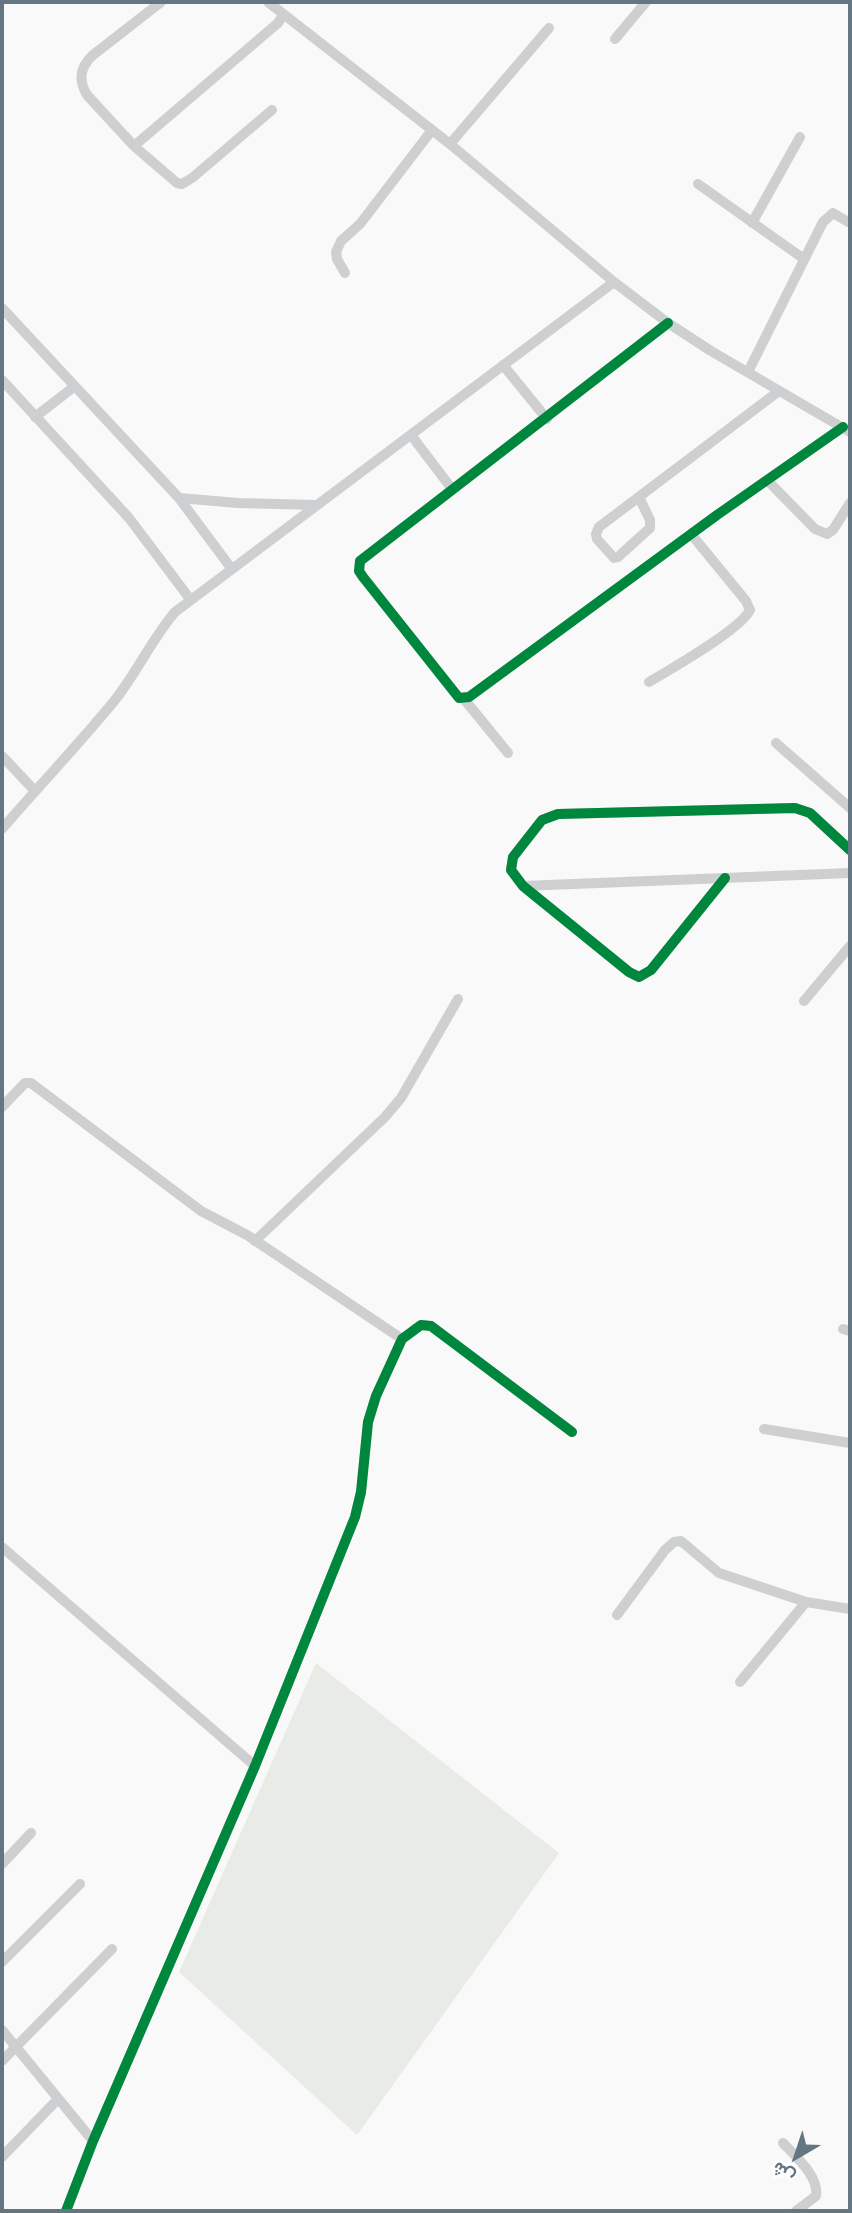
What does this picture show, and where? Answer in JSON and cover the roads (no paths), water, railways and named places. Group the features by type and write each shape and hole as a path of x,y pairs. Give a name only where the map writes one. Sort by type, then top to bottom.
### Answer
{"street":[{"path":"162,2 93,55 81,73 87,95 134,146 177,183 182,184 272,110"},
{"path":"268,2 450,144 614,282 668,323 711,352 847,429 767,480 464,699"},
{"path":"615,39 646,2"},
{"path":"134,146 278,23 283,15"},
{"path":"450,144 548,28"},
{"path":"345,273 337,260 336,252 341,241 360,224 432,130"},
{"path":"752,223 800,137"},
{"path":"698,184 804,259"},
{"path":"748,372 828,215 836,214 850,223"},
{"path":"2,829 115,699 141,663 159,631 190,599 614,282"},
{"path":"2,308 178,498 231,568"},
{"path":"508,753 496,741 488,727 473,714 464,699 456,696 363,577 359,566 364,558 668,323"},
{"path":"503,365 547,419"},
{"path":"2,380 129,518 190,599"},
{"path":"35,417 75,386"},
{"path":"639,497 650,520 650,528 614,558 597,539 596,534 604,523 779,391"},
{"path":"411,435 452,489"},
{"path":"767,480 815,529 827,534 833,530 850,503"},
{"path":"178,498 316,505"},
{"path":"649,682 732,628 746,617 750,610 746,601 691,534"},
{"path":"776,743 850,808"},
{"path":"2,757 35,791"},
{"path":"724,877 651,970 644,977 639,977 629,972 523,886 511,870 513,857 542,820 558,814 795,808 810,813 850,850"},
{"path":"523,886 850,873"},
{"path":"804,1001 850,946"},
{"path":"255,1241 385,1117 401,1098 458,999"},
{"path":"2,1107 25,1083 31,1083 201,1211 255,1241 402,1339"},
{"path":"66,2211 93,2141 255,1766 359,1506 368,1422 376,1396 402,1339 421,1325 431,1326 572,1432"},
{"path":"764,1429 850,1443"},
{"path":"617,1615 665,1550 674,1542 681,1541 719,1573 806,1602 850,1609"},
{"path":"2,1547 255,1766"},
{"path":"740,1682 806,1602"},
{"path":"2,1864 31,1833"},
{"path":"2,1962 80,1884"},
{"path":"2,2061 112,1948"},
{"path":"2,2030 93,2141"},
{"path":"2,2157 58,2099"},
{"path":"783,2143 812,2177 817,2187 816,2196 796,2211"}]}
